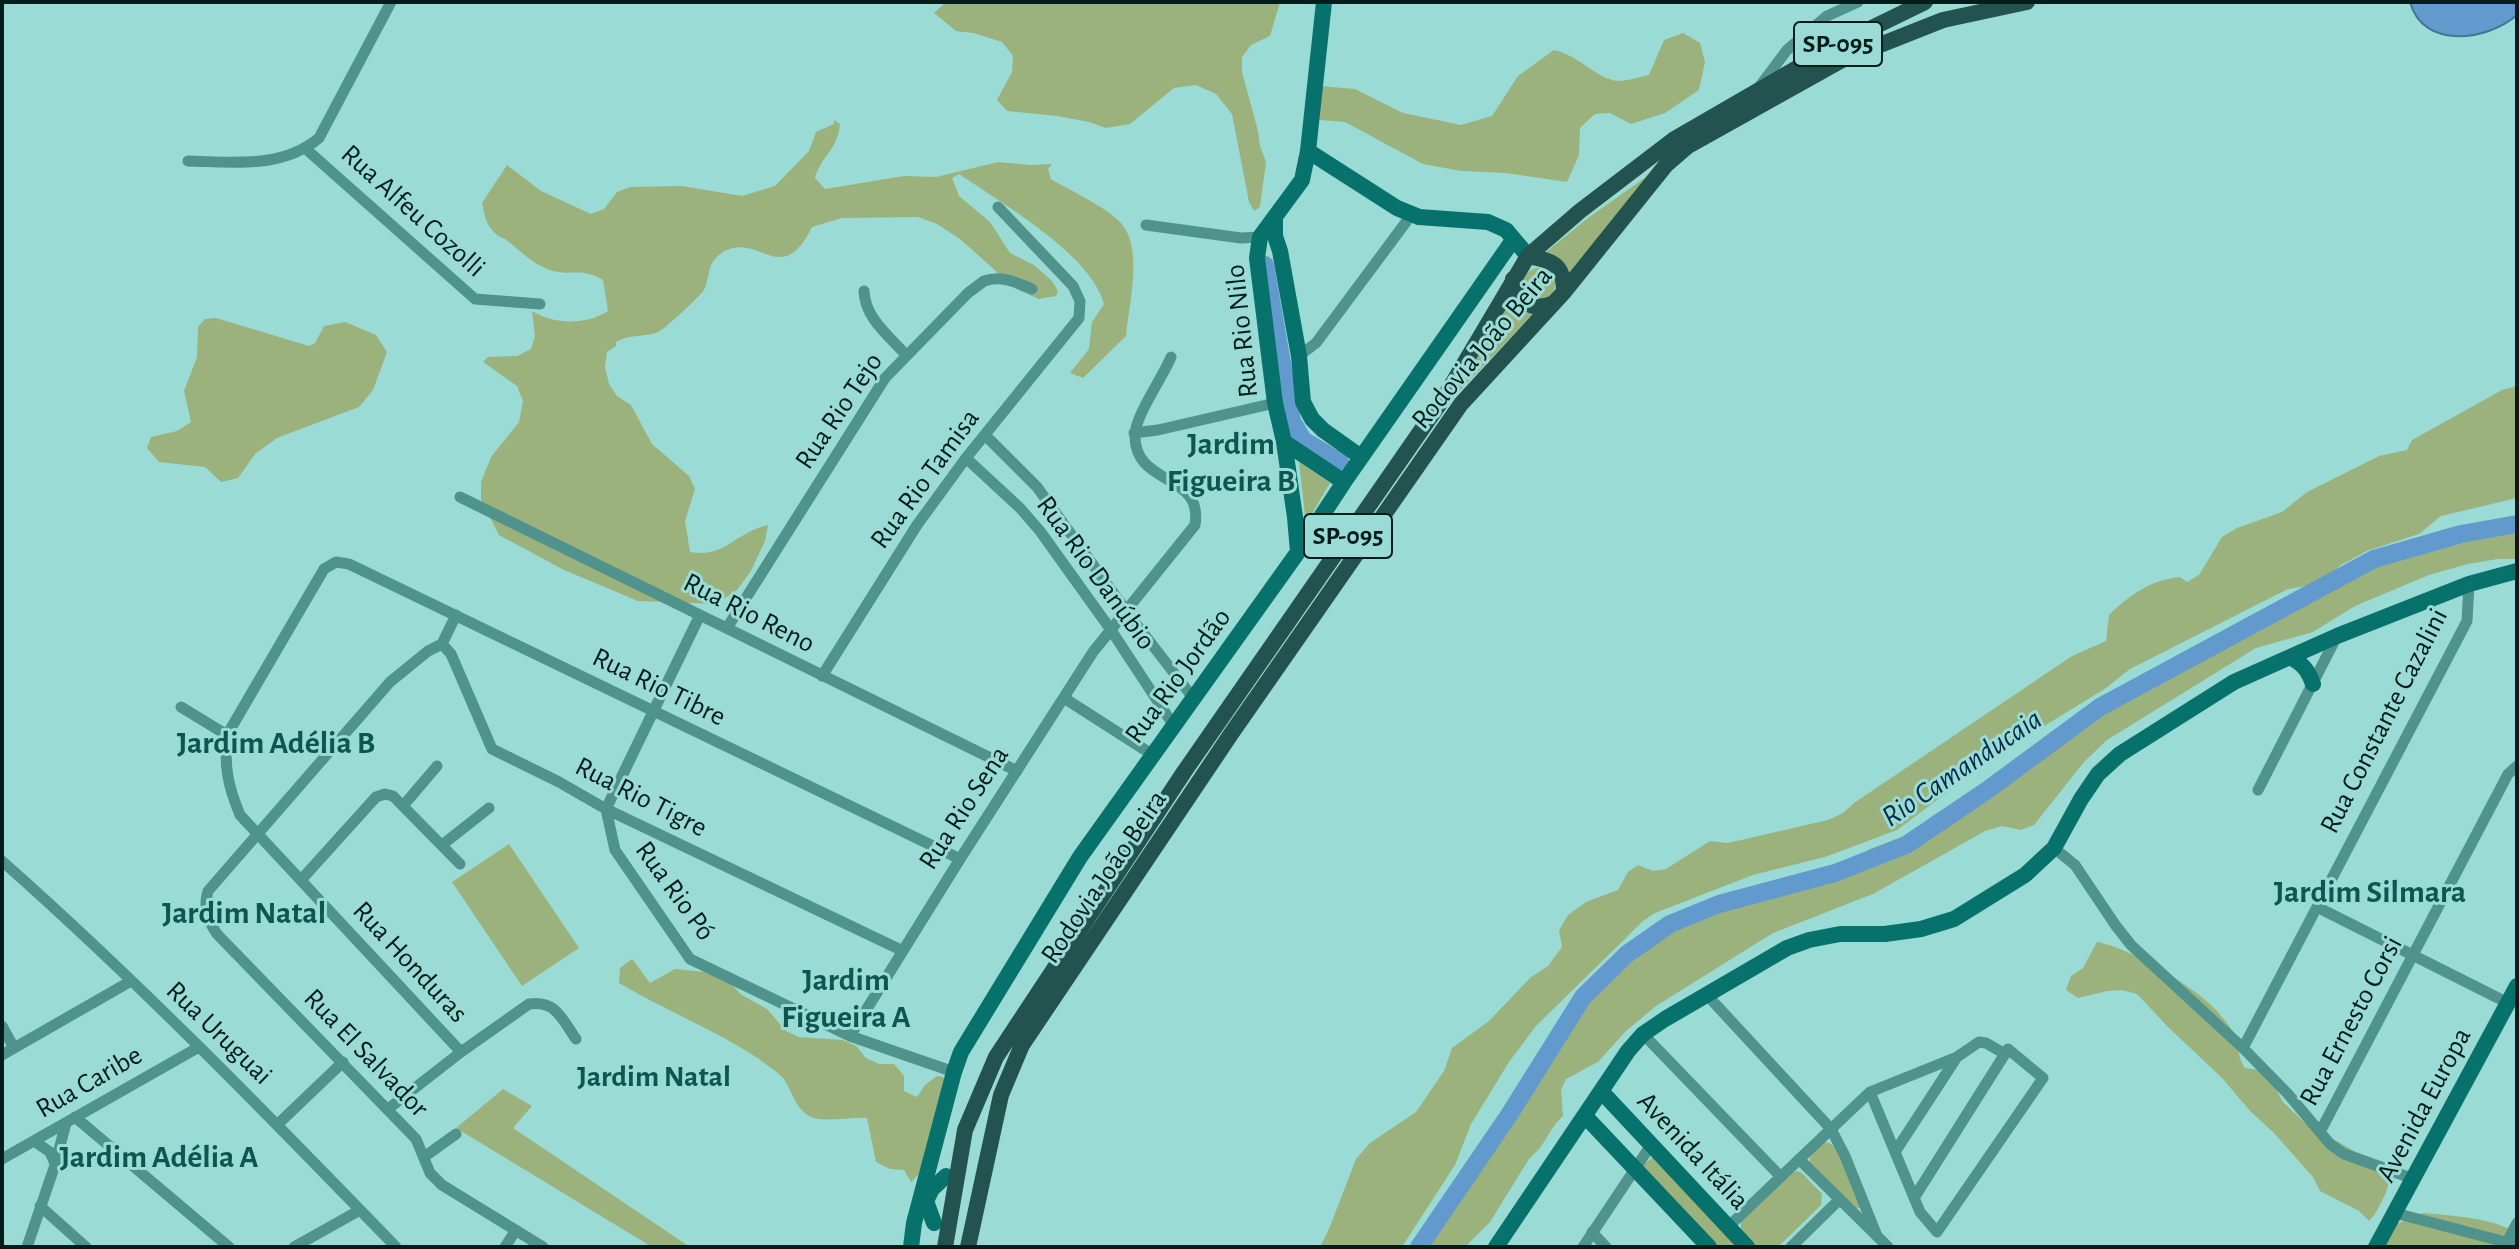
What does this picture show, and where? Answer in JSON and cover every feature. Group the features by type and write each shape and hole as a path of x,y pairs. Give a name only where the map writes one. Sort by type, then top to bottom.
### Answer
{"main road":[{"name":"Rodovia João Beira","path":"945,1247 941,1225 951,1178 965,1130 996,1057 1184,772 1445,396 1528,256 1580,211 1673,140 1837,45 1925,2"},
{"name":"Rodovia João Beira","path":"968,1247 1001,1095 1022,1045 1231,734 1461,404 1559,298 1666,165 1688,146 1842,60 1943,20 2027,2"},
{"path":"1513,279 1519,298 1527,305 1537,308 1559,298 1562,273 1548,260 1528,256"},
{"path":"951,1178 978,1194"},
{"path":"941,1225 972,1224"}],"street":[{"path":"188,161 265,161 306,149 319,138 391,2"},
{"path":"1146,225 1241,238 1270,231 1302,180 1324,2"},
{"path":"1755,92 1787,50 1827,16 1858,2"},
{"name":"Rua Alfeu Cozolli","path":"306,149 475,299 540,304"},
{"path":"1308,151 1397,208 1419,217 1488,222 1506,230 1528,256"},
{"name":"Rua Rio Tamisa","path":"822,676 917,525 966,458 1079,318 1080,301 1073,286 998,207"},
{"path":"1299,356 1316,343 1412,214"},
{"path":"1270,231 1280,251 1299,356 1303,402 1312,419 1323,430 1361,457"},
{"name":"Rua Rio Nilo","path":"1270,231 1257,258 1298,552"},
{"name":"Rua Rio Jordão","path":"911,1247 914,1223 961,1052 1080,857 1298,552 1513,240"},
{"name":"Rua Rio Tejo","path":"727,628 885,378 984,281 995,277 1032,289"},
{"path":"864,291 868,314 906,355"},
{"path":"1171,357 1142,411 1134,433 1275,403"},
{"name":"Rua Rio Sena","path":"850,1036 1093,652 1195,525 1198,511 1194,499 1155,473 1144,461 1137,450 1134,433"},
{"name":"Rua Rio Danúbio","path":"985,435 1037,487 1194,699"},
{"path":"1284,442 1344,482"},
{"name":"Rua Rio Danúbio","path":"966,458 1030,520 1111,630 1174,726"},
{"name":"Rua Rio Reno","path":"460,497 1017,771"},
{"name":"Rua Rio Tibre","path":"227,735 324,569 336,562 349,564 960,859"},
{"path":"1496,1247 1628,1051 1643,1034 1787,948 1840,934 1885,934 1921,929 1954,919 2025,875 2054,848 2098,774 2120,754 2234,682 2337,636 2469,584 2512,575"},
{"name":"Rua Constante Cazalini","path":"2243,1048 2467,621 2469,584"},
{"path":"259,835 390,682 428,651 442,644 456,615"},
{"path":"606,809 700,615"},
{"path":"2258,790 2337,636"},
{"name":"Rua Rio Tigre","path":"442,644 451,654 492,749 606,809 903,951"},
{"path":"2290,657 2302,663 2313,684"},
{"path":"1064,698 1153,755"},
{"path":"181,707 227,735"},
{"name":"Rua Honduras","path":"227,735 225,763 231,793 240,815 461,1052"},
{"path":"403,806 437,766"},
{"name":"Rua Ernesto Corsi","path":"2320,1132 2508,774 2517,766"},
{"path":"301,880 376,797 385,794 393,796 460,864"},
{"path":"442,845 489,808"},
{"name":"Rua Rio Pó","path":"606,809 615,850 690,959 850,1036 954,1072"},
{"name":"Rua El Salvador","path":"259,835 208,891 204,905 217,934 416,1139 430,1173 442,1185 543,1247"},
{"path":"2054,848 2075,865 2131,945 2243,1048 2288,1094 2330,1144 2344,1154 2414,1179"},
{"name":"Rua Uruguai","path":"2,861 278,1124 396,1247"},
{"path":"2317,907 2508,1003"},
{"path":"2,1055 131,981"},
{"name":"Avenida Europa","path":"2376,1247 2517,986"},
{"path":"1707,995 1831,1129 1877,1236"},
{"path":"388,1109 529,1004 542,1002 554,1008 576,1039"},
{"path":"2,1026 14,1048"},
{"path":"1643,1034 1781,1177"},
{"path":"1728,1227 1870,1092 1957,1057 1979,1042 2005,1054"},
{"name":"Rua Caribe","path":"2,1159 199,1047"},
{"path":"1870,1092 1914,1198 1920,1212 1937,1232 2043,1078 2008,1049 1914,1198"},
{"path":"1895,1152 1957,1057"},
{"path":"278,1124 343,1062"},
{"name":"Avenida Itália","path":"1601,1091 1747,1247"},
{"name":"Avenida Itália","path":"1585,1116 1709,1247"},
{"path":"27,1247 71,1120 229,1247"},
{"path":"424,1157 456,1134"},
{"path":"34,1141 50,1152 55,1165"},
{"path":"1583,1247 1651,1145"},
{"path":"1799,1159 1888,1247"},
{"path":"930,1164 951,1178 932,1189 926,1201 929,1214 941,1225"},
{"path":"1791,1247 1840,1199"},
{"path":"40,1206 86,1247"},
{"path":"294,1247 360,1210"},
{"path":"2395,1213 2512,1244 2517,1223"},
{"path":"914,1223 941,1225"},
{"path":"505,1247 516,1230"},
{"path":"1592,1232 1606,1247"}],"green space":[{"path":"946,2 1280,2 1270,36 1251,45 1242,57 1242,72 1266,162 1260,207 1254,211 1249,202 1232,114 1216,94 1196,85 1174,88 1130,124 1106,128 1057,116 1007,111 997,100 1012,72 1013,56 1002,42 956,31 934,13"},
{"path":"1683,33 1700,43 1705,62 1699,90 1665,113 1631,124 1610,113 1595,114 1580,128 1579,155 1567,182 1423,164 1345,122 1320,120 1314,110 1320,86 1355,89 1403,113 1461,125 1492,116 1518,76 1554,50 1610,79 1626,80 1649,75 1664,40"},
{"path":"834,120 840,124 838,133 815,178 825,189 904,176 936,177 998,162 1052,164 1048,169 1051,179 1106,210 1127,233 1133,276 1126,336 1083,378 1070,373 1089,349 1092,322 1104,304 1096,285 1064,249 1042,231 959,174 952,178 959,196 990,222 1010,253 1034,265 1052,281 1058,291 1056,296 1039,299 1016,289 960,239 937,224 918,217 842,218 812,227 801,245 790,255 780,257 736,247 723,252 711,266 704,290 667,325 652,334 622,339 607,352 605,367 609,384 617,396 631,405 652,444 689,476 695,489 685,521 690,552 703,553 722,548 746,533 768,525 765,541 751,571 737,590 716,604 638,601 564,570 499,535 481,500 481,482 491,457 519,422 523,401 517,386 483,362 488,357 517,356 531,349 535,336 532,311 550,319 570,322 590,319 608,311 603,280 589,274 546,268 489,226 482,203 507,165 541,191 591,214 604,209 617,192 630,187 682,186 742,196 775,186 809,151 816,132 834,124"},
{"path":"1653,172 1570,275 1561,260 1546,252 1588,218"},
{"path":"1539,268 1550,273 1555,284 1550,295 1539,300 1528,295 1523,284 1528,273"},
{"path":"1510,296 1519,308 1533,314 1453,398"},
{"path":"216,318 309,346 315,343 324,326 345,322 376,335 387,352 373,390 359,407 277,438 255,454 238,478 221,482 205,467 159,462 147,448 151,437 177,431 191,422 184,391 197,357 198,327 205,319"},
{"path":"2517,386 2517,498 2441,516 2419,534 2367,551 2341,565 2319,584 2288,589 2130,669 2106,688 1968,773 1897,830 1825,857 1753,875 1655,913 1643,921 1536,1026 1509,1062 1471,1124 1455,1165 1402,1247 1320,1247 1356,1159 1370,1143 1416,1112 1444,1071 1452,1048 1489,1021 1531,977 1548,966 1562,947 1559,930 1568,915 1586,902 1618,890 1628,872 1638,865 1653,871 1666,869 1710,841 1728,843 1828,820 1843,813 2072,656 2106,641 2109,615 2133,595 2159,581 2180,577 2187,582 2199,575 2222,537 2237,528 2282,512 2307,492 2379,456 2407,450 2412,440 2502,390"},
{"path":"1299,462 1330,483 1306,524"},
{"path":"2517,529 2517,559 2468,564 2429,575 2355,606 2313,632 2256,648 2107,740 2084,762 2034,825 2021,830 2002,826 1985,831 1873,894 1773,933 1656,1006 1625,1032 1598,1062 1566,1079 1561,1090 1563,1116 1529,1159 1490,1222 1465,1247 1422,1247 1484,1164 1504,1124 1546,1062 1565,1023 1612,967 1674,919 1759,890 1831,873 1870,849 1912,833 1935,814 2015,773 2059,733 2084,718 2107,698 2133,684 2162,676 2200,654 2244,636 2372,564 2436,545"},
{"path":"509,844 579,948 522,986 452,882"},
{"path":"2097,942 2146,961 2200,995 2233,1031 2245,1068 2260,1070 2283,1102 2305,1123 2356,1152 2384,1162 2388,1187 2369,1221 2359,1211 2320,1191 2313,1177 2273,1132 2137,994 2122,990 2107,991 2078,998 2066,990 2071,976 2083,968"},
{"path":"632,959 650,983 675,969 704,972 731,984 742,995 767,1009 786,1031 799,1037 843,1040 856,1046 866,1058 879,1064 894,1064 904,1076 904,1091 917,1097 925,1085 937,1076 952,1079 919,1174 911,1182 904,1170 890,1169 876,1162 867,1118 827,1120 806,1114 783,1078 759,1059 619,983 620,968"},
{"path":"503,1089 532,1106 513,1128 690,1247 652,1247 456,1128"},
{"path":"1823,1142 1835,1147 1861,1202 1860,1208 1855,1209 1810,1165 1810,1153"},
{"path":"1657,1158 1741,1247 1714,1247 1643,1172 1643,1165"},
{"path":"1797,1171 1822,1194 1821,1205 1778,1247 1754,1247 1741,1232 1741,1220 1791,1173"},
{"path":"2423,1213 2472,1218 2495,1224 2517,1233 2517,1247 2383,1247 2396,1224"}],"water":[{"path":"2410,2 2517,2 2517,15 2489,31 2457,36 2428,28 2417,17"}],"waterway":[{"path":"1265,265 1292,421 1303,440 1340,462"},
{"name":"Rio Camanducaia","path":"1419,1247 1509,1115 1583,997 1627,954 1670,924 1719,904 1835,873 1906,845 2100,707 2374,559 2461,534 2517,524"}],"district":[{"name":"Jardim Figueira B","path":"1231,462"},
{"name":"Jardim Adélia B","path":"276,743"},
{"name":"Jardim Silmara","path":"2370,892"},
{"name":"Jardim Natal","path":"244,913"},
{"name":"Jardim Figueira A","path":"846,998"},
{"name":"Jardim Natal","path":"654,1077"},
{"name":"Jardim Adélia A","path":"159,1157"}]}
